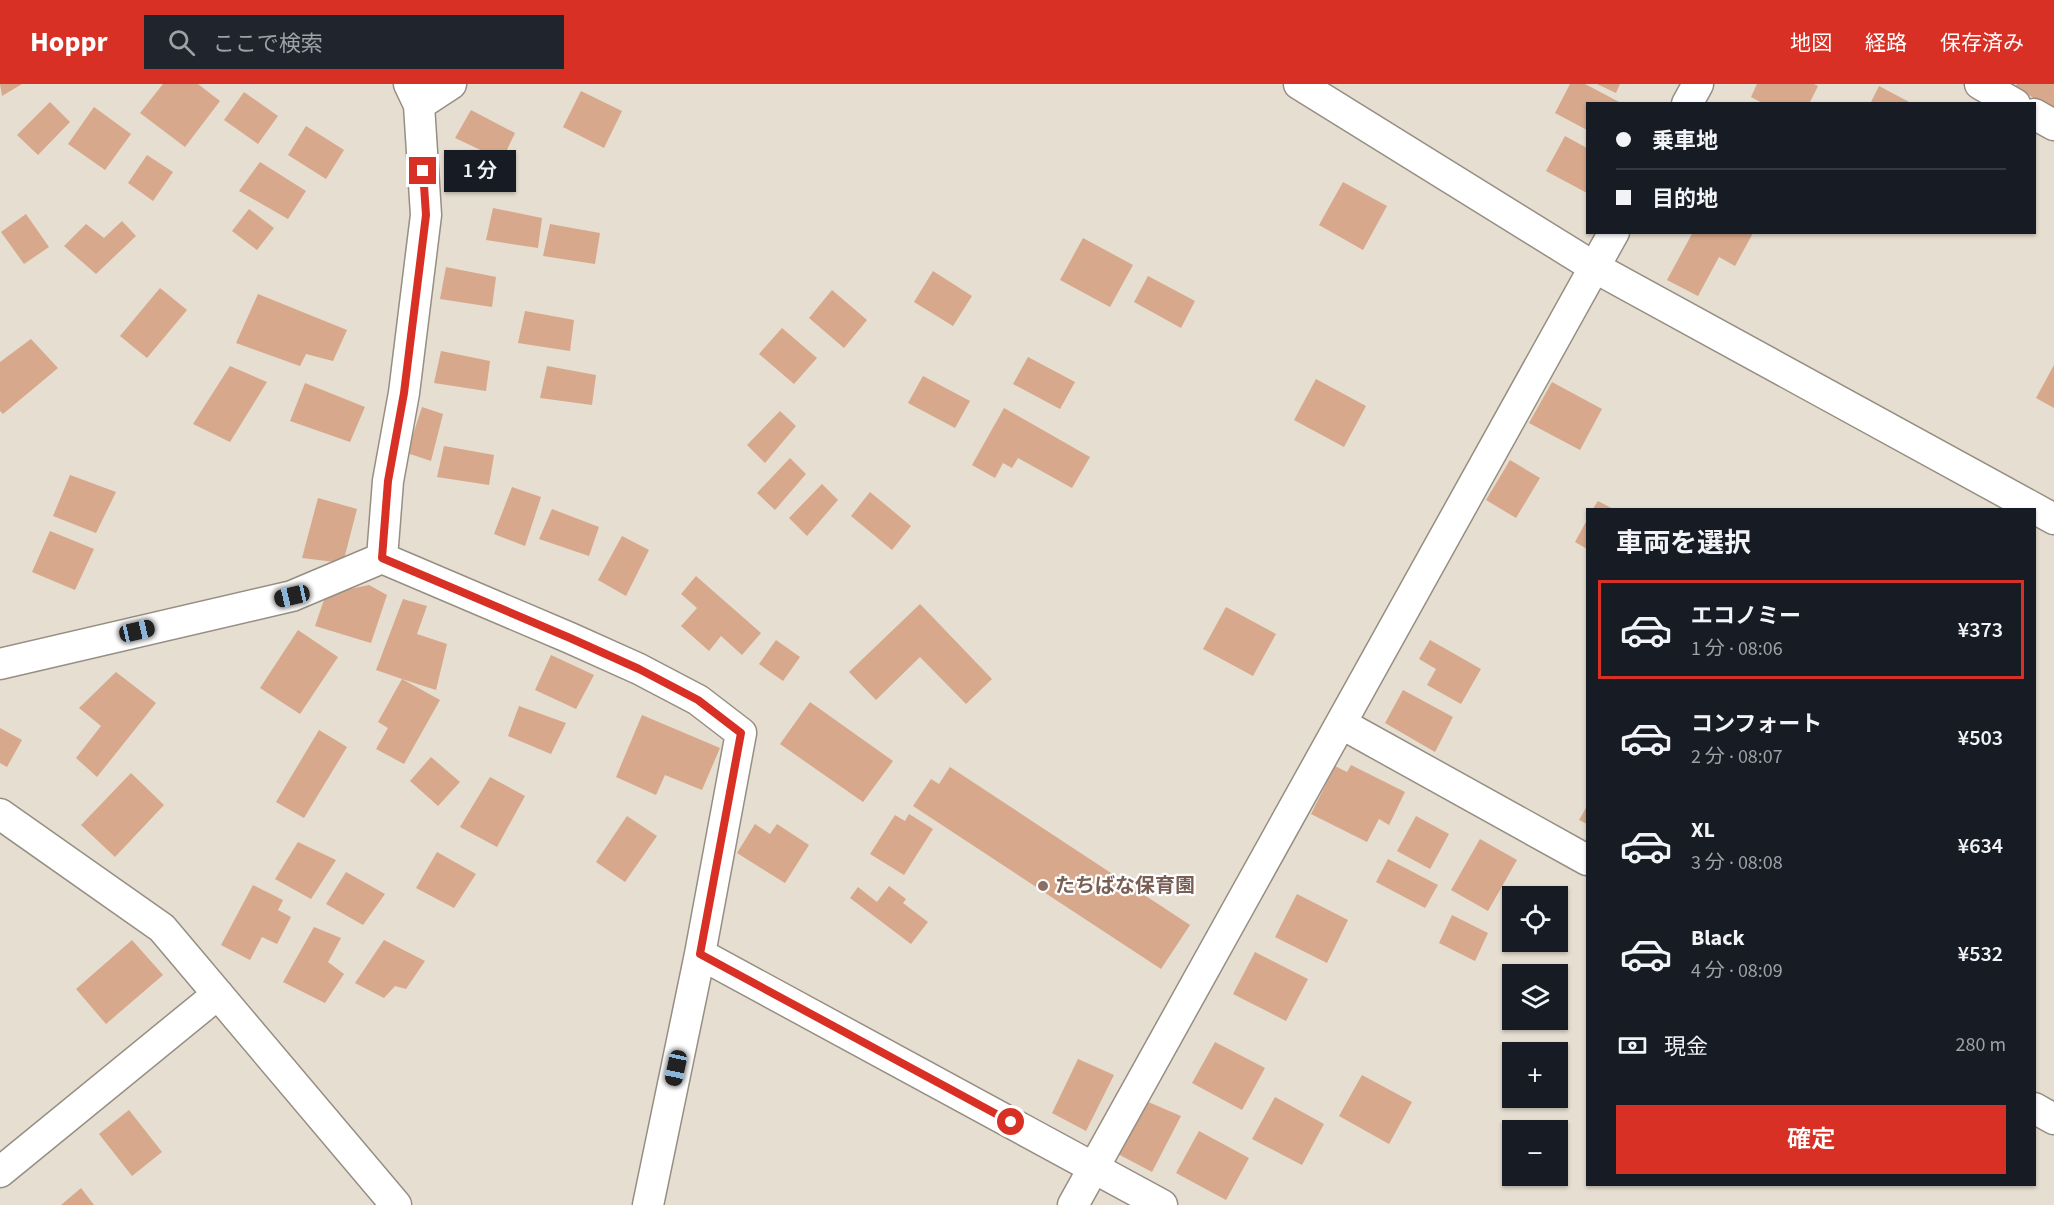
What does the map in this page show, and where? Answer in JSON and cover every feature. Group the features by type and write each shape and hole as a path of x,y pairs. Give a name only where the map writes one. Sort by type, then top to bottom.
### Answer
{"street":[{"path":"382,558 388,481 404,393 426,215 414,94 451,84"},
{"path":"1299,84 1594,267 2034,508"},
{"path":"1688,102 1698,84"},
{"path":"1980,84 2012,102"},
{"path":"2036,115 2054,125"},
{"path":"1073,1205 1613,234"},
{"path":"2036,509 2054,519"},
{"path":"0,664 292,596 382,558 639,669 698,700 741,733 700,954 648,1205"},
{"path":"1342,724 1586,859"},
{"path":"0,814 162,928 396,1205"},
{"path":"700,954 1162,1205"},
{"path":"0,1172 218,994"},
{"path":"2036,1108 2054,1119"}],"building":[{"path":"0,84 22,84 2,96"},
{"path":"163,84 198,84 220,101 185,147 140,113"},
{"path":"1570,84 1585,84 1619,102 1586,102 1586,129 1555,113"},
{"path":"1597,84 1620,84 1616,93"},
{"path":"1757,84 1814,84 1818,86 1810,102 1760,102 1751,97"},
{"path":"2017,84 2054,84 2054,110 2015,87"},
{"path":"1879,86 1909,102 1871,102"},
{"path":"581,91 622,111 604,148 563,127"},
{"path":"244,92 278,116 258,144 224,120"},
{"path":"50,102 70,122 38,155 17,135"},
{"path":"94,107 131,134 105,170 68,144"},
{"path":"471,110 515,133 502,160 455,138"},
{"path":"306,126 344,150 326,179 288,155"},
{"path":"1565,136 1586,147 1586,192 1546,171"},
{"path":"147,155 173,172 153,201 128,183"},
{"path":"260,162 306,191 288,219 239,191"},
{"path":"1343,182 1387,206 1363,250 1319,225"},
{"path":"493,208 542,218 538,248 486,240"},
{"path":"249,209 274,228 257,250 232,231"},
{"path":"26,214 49,247 24,264 1,232"},
{"path":"122,221 136,236 96,274 64,246 86,224 104,238"},
{"path":"550,224 600,233 595,264 543,256"},
{"path":"1692,234 1752,234 1735,266 1719,257 1698,296 1667,280"},
{"path":"1083,238 1133,265 1110,307 1060,280"},
{"path":"446,267 496,277 492,307 440,299"},
{"path":"933,271 972,296 953,326 914,302"},
{"path":"1148,276 1195,301 1181,328 1134,302"},
{"path":"160,288 187,310 147,358 120,336"},
{"path":"832,290 867,320 844,348 809,318"},
{"path":"258,294 347,330 333,361 306,354 300,366 236,343"},
{"path":"525,311 574,320 570,351 518,343"},
{"path":"782,328 817,358 794,384 759,354"},
{"path":"31,339 58,368 3,414 0,411 0,362"},
{"path":"441,351 490,361 486,391 434,383"},
{"path":"1028,357 1075,382 1060,409 1013,384"},
{"path":"2054,365 2054,408 2036,398"},
{"path":"230,366 267,382 230,442 193,424"},
{"path":"547,366 596,375 592,405 540,398"},
{"path":"923,376 970,401 955,428 908,403"},
{"path":"1316,379 1366,406 1344,447 1294,420"},
{"path":"1552,382 1602,409 1580,450 1529,423"},
{"path":"305,383 365,407 350,442 290,421"},
{"path":"422,407 443,414 431,461 407,453"},
{"path":"1004,408 1090,457 1072,488 1018,458 1012,468 1003,463 995,478 972,465"},
{"path":"780,411 796,426 765,463 747,445"},
{"path":"444,446 494,455 489,485 437,477"},
{"path":"790,458 806,474 775,510 757,493"},
{"path":"1510,460 1540,478 1516,518 1486,500"},
{"path":"70,475 116,492 96,533 53,516"},
{"path":"822,484 838,500 807,536 789,518"},
{"path":"512,487 541,497 525,546 494,534"},
{"path":"870,492 911,526 892,550 851,516"},
{"path":"318,498 357,509 343,563 302,558"},
{"path":"1598,501 1611,508 1593,508"},
{"path":"552,509 599,527 589,556 539,539"},
{"path":"1586,522 1586,548 1575,542"},
{"path":"50,531 94,549 75,590 32,572"},
{"path":"622,536 649,550 626,596 598,580"},
{"path":"696,576 761,633 742,655 721,636 709,651 681,626 697,608 681,594"},
{"path":"369,585 387,595 371,643 315,626 326,594"},
{"path":"403,599 427,606 417,634 447,644 436,690 376,670"},
{"path":"920,604 992,679 966,704 920,657 876,700 849,672"},
{"path":"1226,607 1276,634 1253,676 1203,649"},
{"path":"298,630 338,657 300,714 260,688"},
{"path":"776,640 800,657 783,681 759,664"},
{"path":"1430,640 1481,669 1461,704 1427,685 1436,669 1419,659"},
{"path":"551,655 594,675 576,709 535,690"},
{"path":"116,672 156,703 97,777 76,758 101,726 79,708"},
{"path":"402,679 440,700 404,764 376,749 388,728 378,722"},
{"path":"1403,690 1453,717 1435,752 1385,723"},
{"path":"810,702 893,761 863,802 780,744"},
{"path":"519,706 566,723 551,754 508,736"},
{"path":"642,715 720,748 702,790 665,775 656,795 616,777"},
{"path":"0,728 22,740 7,767 0,763"},
{"path":"319,730 347,747 304,818 276,802"},
{"path":"431,757 460,782 438,806 410,781"},
{"path":"1351,765 1405,792 1389,825 1379,819 1367,842 1311,814 1335,766 1347,772"},
{"path":"950,767 1190,925 1161,969 913,806 931,779 939,784"},
{"path":"131,773 164,805 115,857 81,825"},
{"path":"490,777 525,796 497,847 460,827"},
{"path":"1586,808 1586,824 1579,820"},
{"path":"909,814 933,829 904,875 870,854 895,815 905,821"},
{"path":"627,816 657,836 625,882 596,862"},
{"path":"1416,816 1449,834 1430,869 1397,851"},
{"path":"755,824 770,834 777,824 809,845 785,883 737,853"},
{"path":"1480,839 1517,860 1488,911 1451,890"},
{"path":"298,842 336,860 311,899 275,879"},
{"path":"437,852 476,874 454,908 416,888"},
{"path":"1388,859 1438,885 1425,908 1376,882"},
{"path":"346,872 385,894 363,925 326,904"},
{"path":"253,885 283,900 278,910 291,917 277,944 262,937 250,960 221,945"},
{"path":"889,886 906,899 903,903 928,922 911,944 850,898 858,887 877,902"},
{"path":"1297,894 1348,920 1327,963 1275,937"},
{"path":"1452,915 1488,933 1475,961 1439,943"},
{"path":"314,927 341,938 328,962 344,974 325,1003 283,982"},
{"path":"132,940 163,975 106,1024 76,989"},
{"path":"384,940 425,961 406,989 395,986 384,998 355,983"},
{"path":"1255,952 1308,979 1286,1021 1233,994"},
{"path":"1215,1042 1265,1068 1242,1110 1192,1083"},
{"path":"1078,1059 1114,1075 1086,1131 1052,1113"},
{"path":"1362,1075 1412,1102 1389,1144 1339,1116"},
{"path":"1275,1097 1324,1124 1302,1165 1252,1139"},
{"path":"1146,1101 1181,1116 1152,1172 1118,1154"},
{"path":"129,1110 162,1152 132,1176 99,1134"},
{"path":"1199,1131 1249,1158 1226,1200 1176,1173"},
{"path":"81,1188 94,1205 61,1205"}],"place":[{"name":"たちばな保育園","path":"1043,886"}],"route":[{"path":"423,171 426,215 404,393 388,481 382,558 639,669 698,700 741,733 700,954 1011,1122"}]}
